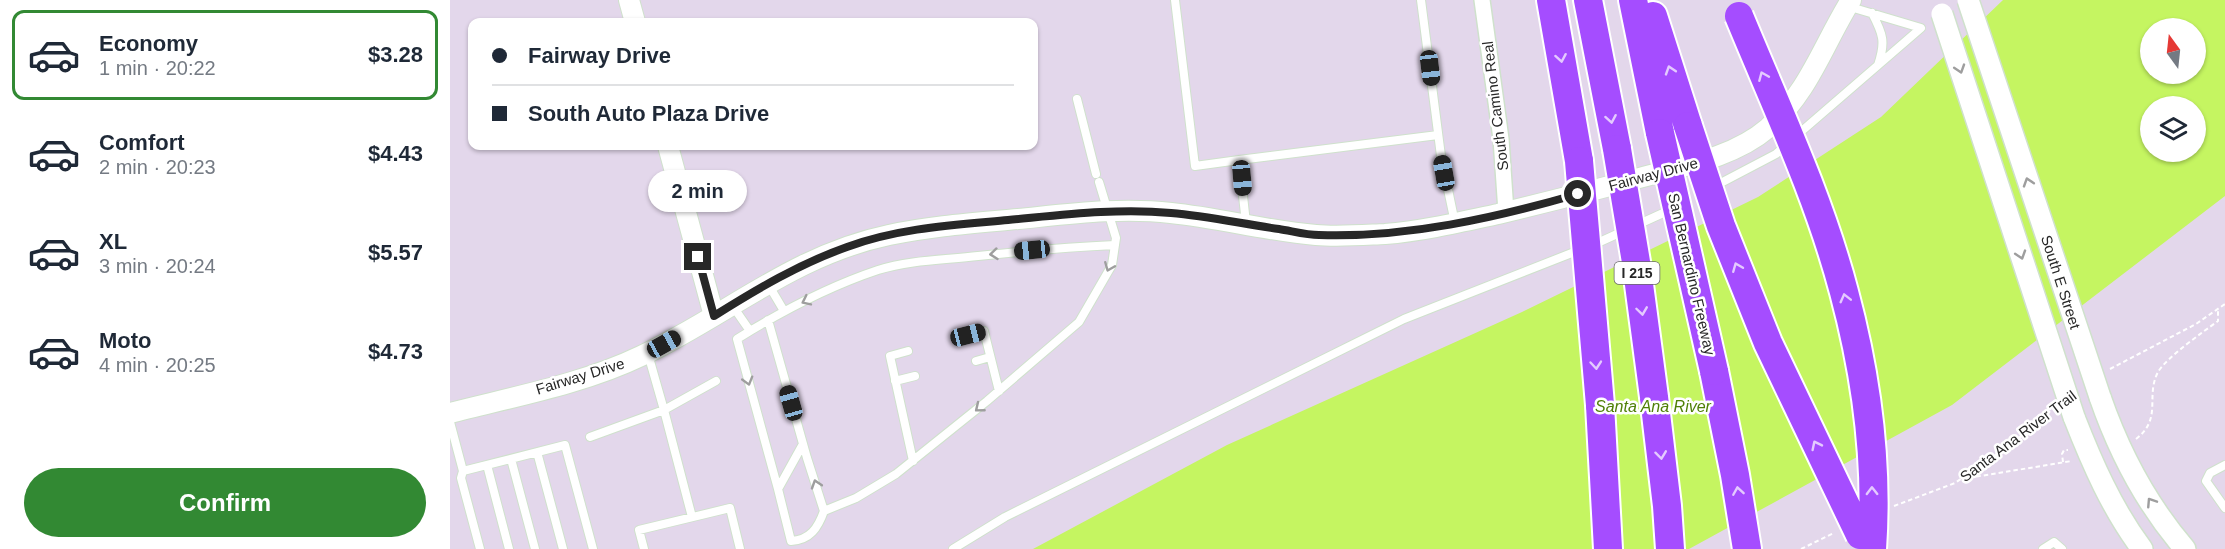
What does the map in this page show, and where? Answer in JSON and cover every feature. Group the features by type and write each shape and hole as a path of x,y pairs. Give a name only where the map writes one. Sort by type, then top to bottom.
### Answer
{"highway":[{"path":"1551,0 1579,161 1600,405 1608,549"},
{"name":"I 215","path":"1588,0 1636,262 1667,506 1670,549"},
{"name":"San Bernardino Freeway","path":"1633,0 1660,134 1707,340 1735,475 1747,549"},
{"path":"1647,0 1721,226 1768,343 1814,440 1870,549"},
{"path":"1735,8 1804,173 1844,291 1858,357 1870,439 1873,487 1870,549"},
{"path":"1594,549 1600,405"}],"main road":[{"name":"South E Street","path":"1968,0 2100,397 2134,475 2185,549"},
{"name":"South E Street","path":"1940,7 2065,412 2087,450 2110,498 2142,549"}],"street":[{"path":"629,0 634,18"},
{"name":"South Camino Real","path":"1482,0 1501,139 1506,212"},
{"name":"Fairway Drive","path":"450,413 587,377 647,353 767,283 838,250 884,236 925,228 1106,211 1173,213 1317,235 1387,234 1455,223 1556,201 1715,157 1765,130 1794,100 1819,62 1834,27 1849,3"},
{"path":"669,150 714,316"}],"lane":[{"path":"1175,0 1196,166 1438,135"},
{"path":"1421,0 1438,135 1450,208 1455,223"},
{"path":"1705,191 1776,154 1922,28 1872,13 1849,3"},
{"path":"1872,13 1884,40 1877,66"},
{"path":"824,511 856,498 896,474 999,391 1079,322 1112,265 1116,238 1106,211 1077,99"},
{"path":"1239,160 1246,224"},
{"path":"953,549 1005,518 1404,319 1536,269 1655,218 1685,202"},
{"path":"768,320 824,511 817,529 800,541 791,541 736,339 768,320 784,311 878,270 903,264 1051,248 1115,245"},
{"path":"767,283 784,311"},
{"path":"732,305 750,331"},
{"path":"968,335 984,331 999,391"},
{"path":"908,351 890,356 913,460"},
{"path":"647,353 692,517"},
{"path":"976,360 990,357"},
{"path":"895,381 915,376"},
{"path":"590,437 664,410 716,381"},
{"path":"450,423 463,471 461,478 480,549"},
{"path":"778,489 803,444"},
{"path":"463,471 565,445 593,549"},
{"path":"537,452 563,549"},
{"path":"511,459 535,549"},
{"path":"487,465 509,549"},
{"path":"2225,465 2210,473 2206,481 2225,508"},
{"path":"644,549 639,530 730,508 740,549"},
{"path":"2043,549 2054,542 2062,549"}],"path":[{"path":"2109,370 2159,345 2225,304"},
{"path":"2121,448 2144,433 2151,421 2154,384 2159,370 2218,321 2218,309"},
{"name":"Santa Ana River Trail","path":"1891,507 1944,488 1967,476 2013,443 2065,412"},
{"path":"2063,462 2064,450 2074,449"},
{"path":"1967,476 1974,477 2078,461"},
{"path":"1801,549 1840,530"}],"water":[{"name":"Santa Ana River","path":"2003,0 2225,0 2225,196 1952,405 1689,549 1033,549 1227,445 1522,312 1758,197 1881,117"}],"route":[{"path":"698,257 714,316 779,276 828,254 884,236 925,228 1056,215 1139,210 1317,235 1387,234 1458,223 1578,194"}]}
